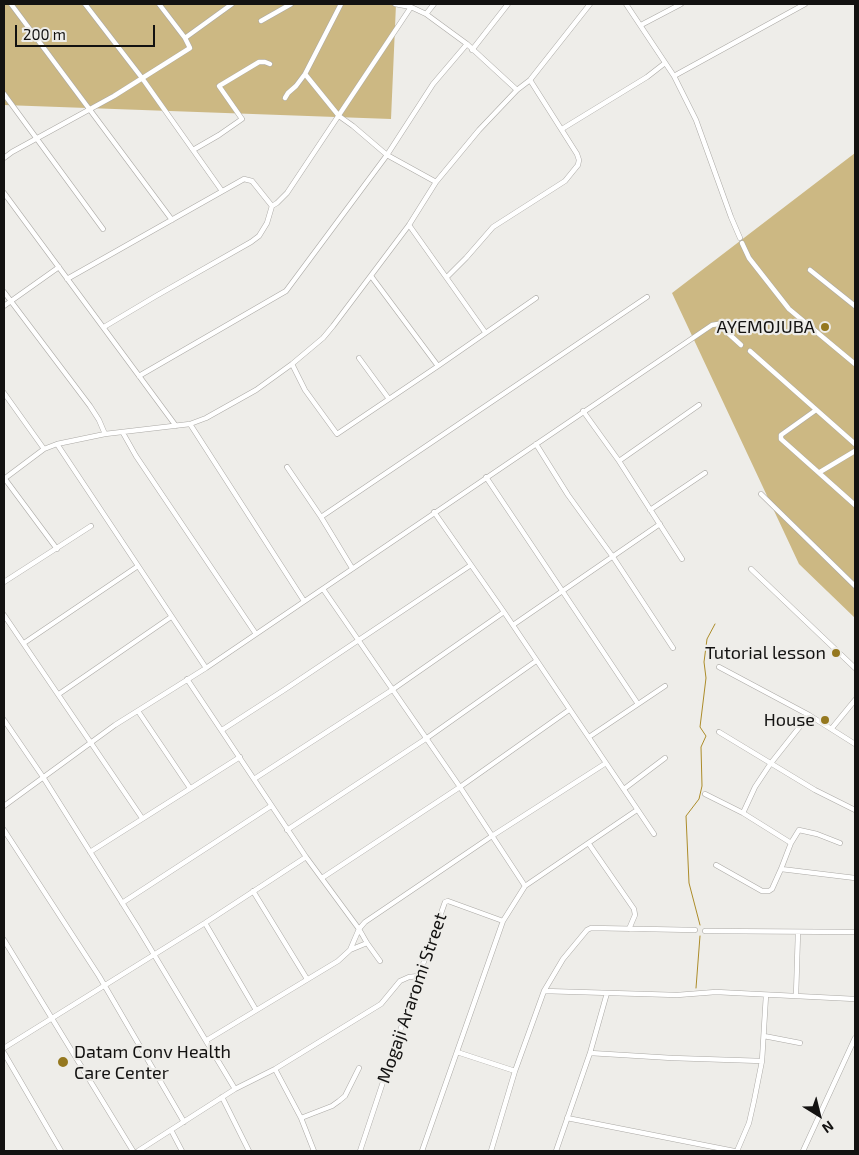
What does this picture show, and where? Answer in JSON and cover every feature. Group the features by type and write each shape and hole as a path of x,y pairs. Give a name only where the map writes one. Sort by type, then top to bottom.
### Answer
{"street":[{"path":"11,4 172,220"},
{"path":"85,4 142,78 222,191"},
{"path":"4,158 36,138 89,110 190,48 159,4"},
{"path":"184,38 232,4"},
{"path":"260,21 291,4"},
{"path":"286,98 288,93 305,74 341,4"},
{"path":"395,4 411,7 426,14 467,44 517,90"},
{"path":"426,14 434,4"},
{"path":"472,50 508,4"},
{"path":"57,549 4,479 44,449 57,444 105,434 190,424 218,412 242,398 292,364 323,338 409,225 436,182 479,130 517,90 530,80 590,4"},
{"path":"626,4 674,76 696,120 741,240 755,266 789,309 855,364"},
{"path":"641,25 681,4"},
{"path":"674,76 805,4"},
{"path":"104,327 252,242 259,236 267,223 272,206 287,193 411,7"},
{"path":"139,376 286,291 387,155 434,84 467,44"},
{"path":"193,150 219,136 242,119 219,86 259,62 270,64"},
{"path":"562,130 647,77 665,63"},
{"path":"305,74 339,116 354,126 387,155 436,182"},
{"path":"447,277 493,227 565,181 574,172 579,160 577,154 530,80"},
{"path":"4,94 103,229"},
{"path":"67,279 244,179 252,181 272,206"},
{"path":"4,193 176,426"},
{"path":"409,225 485,332"},
{"path":"4,306 59,267"},
{"path":"810,270 855,306"},
{"path":"371,276 438,366"},
{"path":"4,292 90,406 105,434"},
{"path":"321,517 648,297"},
{"path":"292,364 304,390 337,434 536,298"},
{"path":"4,806 90,742 206,668 712,325 718,324 741,345"},
{"path":"750,351 855,444"},
{"path":"358,358 389,399"},
{"path":"5,397 44,449"},
{"path":"619,461 699,405"},
{"path":"816,410 780,437 855,505"},
{"path":"583,411 619,461 682,559"},
{"path":"190,424 304,601"},
{"path":"123,433 136,456 256,634"},
{"path":"57,444 206,668"},
{"path":"536,444 568,495 613,557 672,648"},
{"path":"820,472 855,451"},
{"path":"287,467 321,517 352,568"},
{"path":"650,510 705,473"},
{"path":"486,477 638,704"},
{"path":"760,494 855,586"},
{"path":"434,512 654,834"},
{"path":"513,625 660,524"},
{"path":"4,582 91,526"},
{"path":"222,730 471,565"},
{"path":"24,643 138,566"},
{"path":"751,569 855,668"},
{"path":"323,588 427,738 525,886"},
{"path":"254,779 392,690 504,612"},
{"path":"4,615 142,818"},
{"path":"59,694 171,617"},
{"path":"287,830 427,738 536,661"},
{"path":"719,667 832,728 855,744"},
{"path":"187,679 287,830 380,961"},
{"path":"589,737 665,686"},
{"path":"832,728 855,700"},
{"path":"322,878 460,787 569,710"},
{"path":"138,711 190,788"},
{"path":"743,813 755,787 771,763 809,715"},
{"path":"4,720 122,903 207,1040 235,1089"},
{"path":"719,732 815,790 855,810"},
{"path":"90,852 240,757"},
{"path":"624,789 666,758"},
{"path":"350,950 359,929 365,922 492,836 606,763"},
{"path":"705,794 743,813 791,843"},
{"path":"122,903 271,806"},
{"path":"422,1151 503,921 525,886 637,810"},
{"path":"4,830 104,986 184,1122"},
{"path":"716,866 762,891 771,891 797,832 801,830 817,834 840,844"},
{"path":"589,844 634,909 635,916 629,929"},
{"path":"4,1048 205,923 306,857"},
{"path":"781,869 855,878"},
{"path":"254,891 307,979"},
{"name":"Mogaji Araromi Street","path":"360,1151 445,902 448,901 503,921"},
{"path":"205,923 256,1010"},
{"path":"491,1151 515,1071 544,991 563,960 588,928 695,930"},
{"path":"705,930 855,932"},
{"path":"796,996 798,932"},
{"path":"4,940 133,1151"},
{"path":"207,1040 338,961 350,950 367,943"},
{"path":"138,1151 235,1089 275,1069 381,1004 400,981 409,977 419,976"},
{"path":"544,991 677,996 716,992 855,999"},
{"path":"556,1151 590,1053 607,993"},
{"path":"567,1118 735,1151 749,1123 762,1061 766,996"},
{"path":"764,1036 800,1044"},
{"path":"803,1151 855,1038"},
{"path":"4,1052 61,1151"},
{"path":"457,1052 515,1071"},
{"path":"590,1053 762,1061"},
{"path":"301,1118 332,1106 345,1096 359,1068"},
{"path":"275,1069 301,1118 314,1151"},
{"path":"222,1097 250,1151"},
{"path":"171,1130 182,1151"}],"shaded area":[{"path":"4,4 396,4 391,119 4,105"},
{"path":"855,153 855,618 799,564 672,293"}],"waterway":[{"path":"700,925 689,883 686,816 699,799 702,786 701,747 706,736 700,727 706,678 704,662 707,639 715,624"},
{"path":"696,988 700,936"}],"place":[{"name":"AYEMOJUBA","path":"825,327"},
{"name":"Tutorial lesson","path":"836,653"},
{"name":"House","path":"825,720"},
{"name":"Datam Conv Health Care Center","path":"63,1062"}]}
